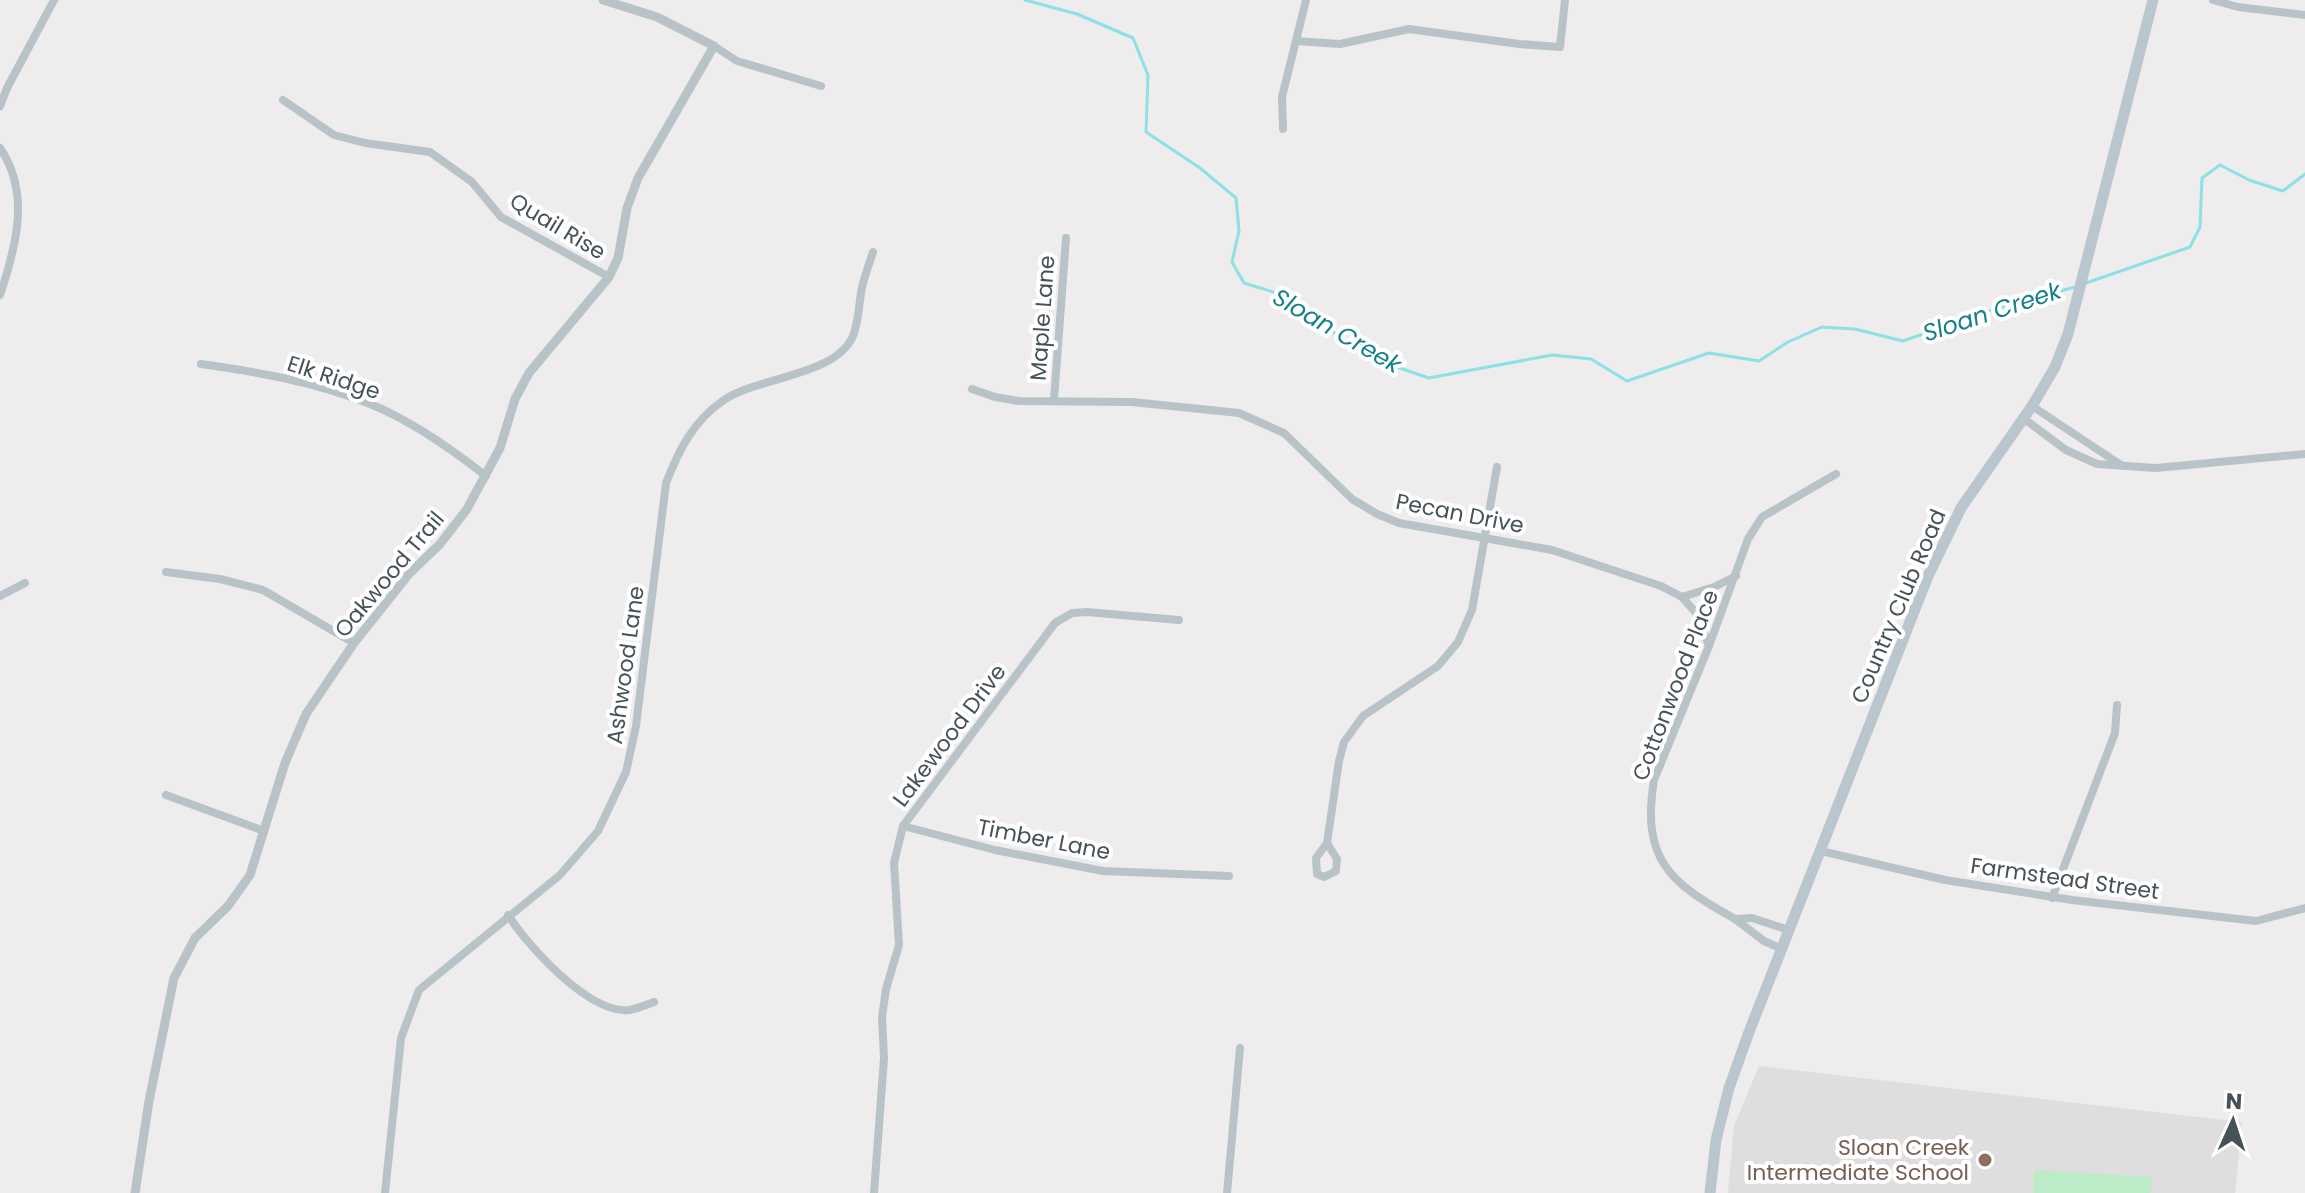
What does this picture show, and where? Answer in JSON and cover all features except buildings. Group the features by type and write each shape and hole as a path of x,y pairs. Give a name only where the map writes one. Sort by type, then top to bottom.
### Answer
{"main road":[{"name":"Country Club Road","path":"1710,1193 1716,1140 1729,1088 1928,576 1961,508 2032,406 2055,367 2075,309 2153,0"}],"street":[{"path":"0,106 54,0"},
{"path":"603,0 657,17 737,61 821,86"},
{"path":"1283,129 1282,97 1306,0"},
{"path":"1296,41 1340,44 1409,29 1560,47 1565,0"},
{"path":"2213,0 2238,7 2305,15"},
{"name":"Oakwood Trail","path":"135,1193 149,1101 174,978 195,938 228,906 246,882 293,739 317,694 354,643 409,574 452,529 500,448 515,399 529,373 609,277 618,258 627,208 638,178 714,46"},
{"name":"Quail Rise","path":"283,100 334,135 365,143 430,152 472,182 501,217 609,277"},
{"path":"0,148 11,164 19,219 0,295"},
{"name":"Maple Lane","path":"1054,400 1066,238"},
{"name":"Ashwood Lane","path":"385,1193 401,1038 419,990 560,875 598,831 626,772 636,726 666,483 679,448 698,422 726,398 823,363 841,353 853,336 862,286 873,252"},
{"name":"Elk Ridge","path":"201,364 293,380 371,404 452,449 486,476"},
{"name":"Pecan Drive","path":"972,389 1019,401 1132,402 1239,413 1284,433 1352,499 1377,514 1399,523 1552,550 1661,586 1682,597"},
{"path":"2032,406 2125,468"},
{"path":"2023,418 2066,450 2086,460 2125,468 2156,468 2305,454"},
{"path":"1327,843 1344,742 1363,716 1438,666 1458,642 1472,610 1497,467"},
{"name":"Cottonwood Place","path":"1782,949 1693,896 1674,879 1657,851 1650,827 1650,804 1654,780 1709,646 1748,539 1762,517 1836,474"},
{"path":"166,572 220,579 263,590 354,643"},
{"path":"1709,646 1697,614 1682,597 1736,576"},
{"path":"0,596 25,583"},
{"name":"Lakewood Drive","path":"874,1193 884,1058 882,1017 886,989 899,945 894,863 903,826 1055,623 1072,613 1087,612 1179,620"},
{"path":"2052,898 2115,733 2117,705"},
{"path":"166,795 264,831"},
{"name":"Timber Lane","path":"903,826 995,850 1090,869 1229,876"},
{"name":"Farmstead Street","path":"1821,851 1915,874 2052,898 2256,921 2305,908"},
{"path":"508,915 528,943 562,977 594,1001 627,1011 654,1002"},
{"name":"Cottonwood Place","path":"1735,919 1752,918 1789,930"},
{"path":"1227,1193 1240,1048"}],"shaded area":[{"name":"Sloan Creek Intermediate School","path":"1759,1066 2242,1122 2235,1193 1728,1193 1734,1126"}],"green space":[{"path":"2034,1170 2152,1177 2151,1193 2033,1193"}],"waterway":[{"name":"Sloan Creek","path":"1025,0 1077,14 1133,38 1148,75 1146,132 1200,168 1236,198 1239,231 1232,262 1244,283 1280,294 1328,329 1385,363 1429,378 1552,355 1591,359 1627,381 1709,353 1759,361 1788,342 1822,327 1855,329 1903,341 2001,307 2075,287"},
{"name":"Sloan Creek","path":"2086,283 2190,247 2200,227 2202,178 2220,165 2249,180 2283,191 2305,174"}],"place":[{"name":"Sloan Creek Intermediate School","path":"1985,1160"}]}
